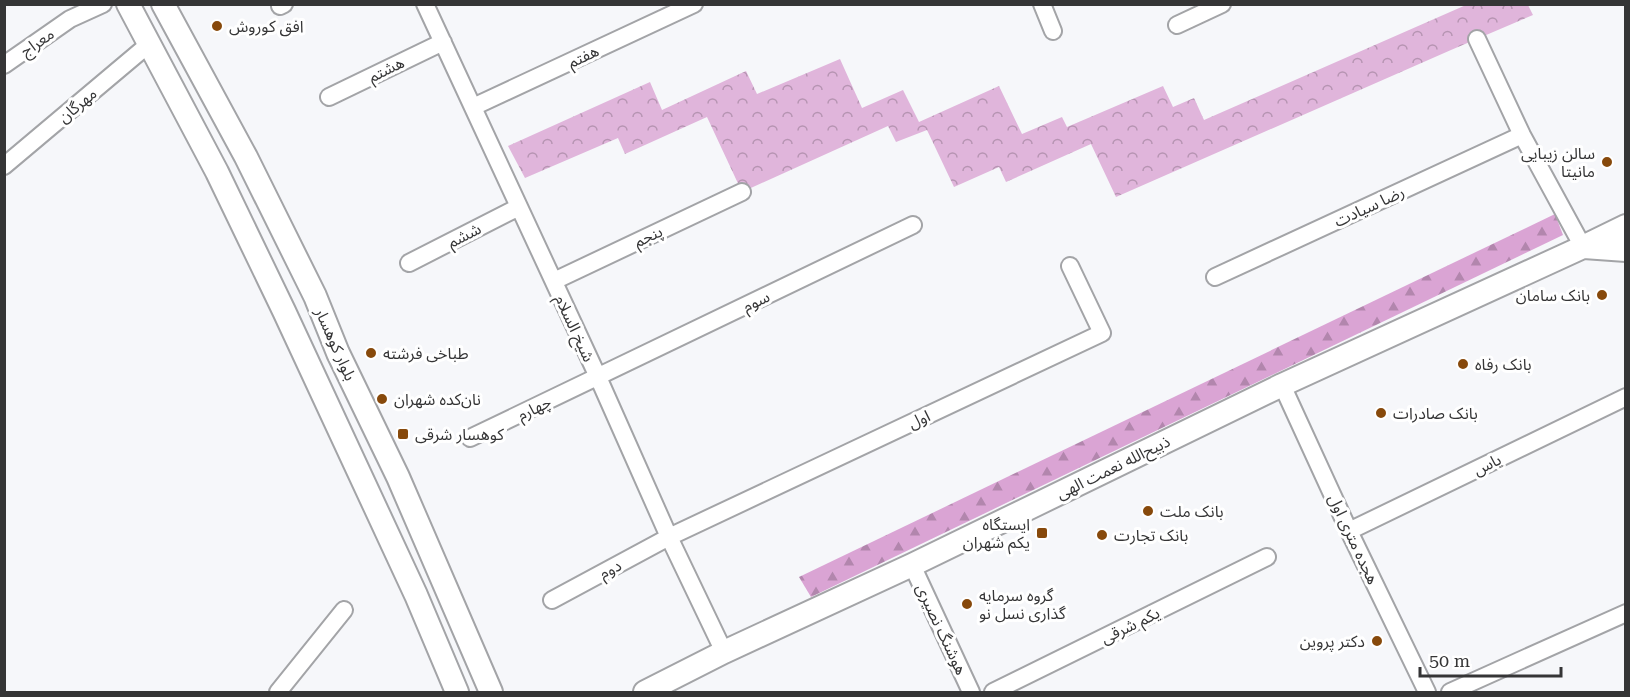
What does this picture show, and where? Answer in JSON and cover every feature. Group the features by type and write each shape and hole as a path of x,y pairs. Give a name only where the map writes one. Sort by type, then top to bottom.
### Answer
{"main road":[{"name":"بلوار کوهسار","path":"128,4 217,172 284,311 416,595 457,693"},
{"name":"بلوار کوهسار","path":"163,4 246,157 315,296 338,353 398,477 493,688"},
{"name":"ذبیح‌الله نعمت الهی","path":"645,693 724,652 912,565 1282,385 1626,226"},
{"path":"1583,247 1626,250"}],"street":[{"name":"معراج","path":"4,65 70,19 103,4"},
{"name":"شیخ السلام","path":"425,4 724,652"},
{"name":"هفتم","path":"472,107 694,4"},
{"path":"1042,4 1053,31"},
{"path":"1177,25 1222,4"},
{"path":"1477,39 1522,135 1583,247"},
{"name":"هشتم","path":"329,97 443,42"},
{"name":"مهرگان","path":"4,166 149,44"},
{"name":"رضا سیادت","path":"1215,278 1522,135"},
{"name":"پنجم","path":"554,281 742,192"},
{"name":"ششم","path":"409,263 519,207"},
{"name":"سوم","path":"598,377 913,225"},
{"name":"اول","path":"669,537 1102,333 1070,266"},
{"name":"چهارم","path":"470,438 598,377"},
{"name":"هجده متری اول","path":"1282,385 1427,693"},
{"name":"یاس","path":"1349,531 1626,397"},
{"name":"دوم","path":"552,600 669,537"},
{"name":"یکم شرقی","path":"993,693 1267,557"},
{"name":"هوشنگ نصیری","path":"912,565 971,693"},
{"path":"278,693 344,610"},
{"path":"1450,693 1626,613"}],"green space":[{"path":"1466,5 1528,5 1533,15 1116,197 1091,144 1006,182 999,167 954,187 927,130 896,142 888,126 742,192 707,117 625,154 618,138 525,178 508,146 650,82 662,110 746,71 757,94 840,59 862,108 903,90 919,122 999,86 1022,134 1062,117 1067,127 1163,86 1173,107 1194,98 1204,120"},
{"path":"1555,214 1563,235 811,597 799,577"}],"place":[{"name":"افق کوروش","path":"217,26"},
{"name":"سالن زیبایی مانیتا","path":"1607,162"},
{"name":"بانک سامان","path":"1602,295"},
{"name":"طباخی فرشته","path":"371,353"},
{"name":"بانک رفاه","path":"1463,364"},
{"name":"نان‌کده شهران","path":"382,399"},
{"name":"بانک صادرات","path":"1381,413"},
{"name":"کوهسار شرقی","path":"403,434"},
{"name":"بانک ملت","path":"1148,511"},
{"name":"ایستگاه یکم شهران","path":"1042,533"},
{"name":"بانک تجارت","path":"1102,535"},
{"name":"گروه سرمایه گذاری نسل نو","path":"967,604"},
{"name":"دکتر پروین","path":"1377,641"}]}
